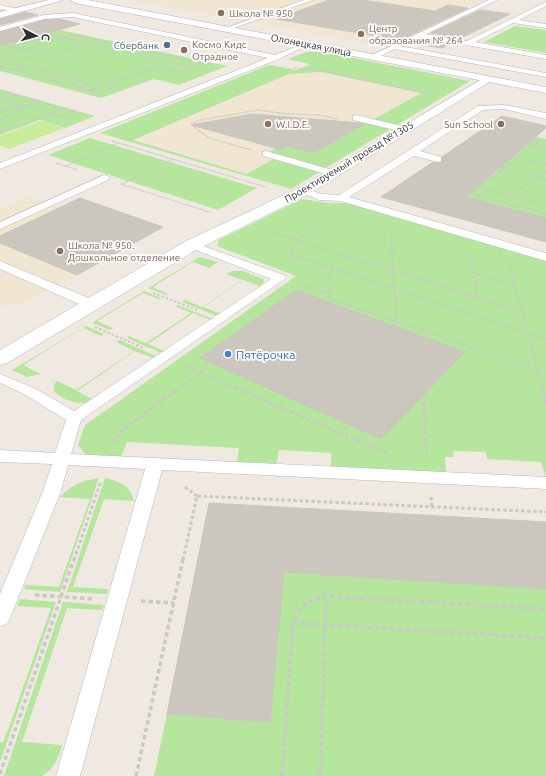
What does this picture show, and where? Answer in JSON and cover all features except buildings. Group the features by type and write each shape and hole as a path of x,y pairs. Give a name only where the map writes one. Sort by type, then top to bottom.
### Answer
{"street":[{"path":"0,15 58,0"},
{"name":"Олонецкая улица","path":"76,0 546,90"},
{"name":"Проектируемый проезд №1305","path":"0,359 192,245 304,191 487,78"}],"lane":[{"path":"226,29 310,0"},
{"path":"372,57 494,0"},
{"path":"468,44 546,4"},
{"path":"0,6 18,10"},
{"path":"533,11 546,12"},
{"path":"0,29 50,16 72,15 276,57"},
{"path":"513,21 546,26"},
{"path":"0,32 10,34"},
{"path":"418,35 546,57"},
{"path":"0,166 307,44"},
{"path":"393,47 546,75"},
{"path":"341,198 481,108 504,107 546,116"},
{"path":"356,118 404,130"},
{"path":"411,152 438,159"},
{"path":"266,154 333,172"},
{"path":"0,226 104,178"},
{"path":"304,191 319,197 341,198 546,257"},
{"path":"192,245 280,278"},
{"path":"0,265 92,304"},
{"path":"0,618 52,491 74,418 280,278"},
{"path":"0,378 29,390 74,418"},
{"path":"0,456 546,483"},
{"path":"68,776 155,464"}],"path":[{"path":"0,50 59,33"},
{"path":"65,33 186,60 206,65 209,67 208,68"},
{"path":"51,35 202,70 173,72 155,68"},
{"path":"0,56 74,35"},
{"path":"18,42 24,43"},
{"path":"79,49 77,45 80,42"},
{"path":"9,47 51,51 79,49 95,45"},
{"path":"107,48 118,45"},
{"path":"79,49 91,52 118,51"},
{"path":"136,55 146,51"},
{"path":"4,61 44,56 72,60 82,67 80,73 71,78"},
{"path":"140,73 134,69 134,64 143,56"},
{"path":"0,60 102,86"},
{"path":"176,64 186,60"},
{"path":"264,61 299,69 323,71 454,99"},
{"path":"90,90 169,62"},
{"path":"0,66 79,88 100,92 114,87 106,85"},
{"path":"12,70 24,66"},
{"path":"44,78 56,74"},
{"path":"69,85 81,81"},
{"path":"79,88 91,83"},
{"path":"0,90 111,122"},
{"path":"1,99 16,95"},
{"path":"1,99 98,127"},
{"path":"0,119 39,102"},
{"path":"0,112 22,105"},
{"path":"0,132 65,109"},
{"path":"266,154 209,138 194,127 194,123 200,120 258,110 288,114 320,115 349,121 356,118"},
{"path":"85,133 268,187 262,191"},
{"path":"504,168 489,162 516,142 524,138 546,143"},
{"path":"479,188 539,141"},
{"path":"516,142 546,149"},
{"path":"65,166 119,143"},
{"path":"501,153 546,164"},
{"path":"30,154 522,312"},
{"path":"122,184 173,159"},
{"path":"510,196 546,171"},
{"path":"418,172 431,175"},
{"path":"424,174 419,178 424,181 546,214"},
{"path":"438,177 546,204"},
{"path":"536,178 546,180"},
{"path":"328,294 280,278 287,271 297,240 339,212"},
{"path":"390,212 395,289 396,321 394,326"},
{"path":"465,234 478,298"},
{"path":"504,245 546,403"},
{"path":"292,255 546,339"},
{"path":"332,268 328,298 546,373"},
{"path":"473,273 515,286"},
{"path":"301,292 306,287"},
{"path":"150,291 219,319"},
{"path":"94,326 392,456"},
{"path":"0,774 115,440 121,431 200,373 207,361"},
{"path":"423,395 428,477 432,507"},
{"path":"136,776 197,496 546,512"},
{"path":"10,594 174,603"},
{"path":"282,776 293,622 297,611 304,604 312,599 326,596 546,609"},
{"path":"320,776 326,596"},
{"path":"293,622 546,638"}],"shaded area":[{"name":"Центр образования № 264","path":"127,0 482,0 381,46"},
{"name":"W.I.D.E.","path":"321,72 421,93 313,153 275,159 246,174 132,140 289,74"},
{"name":"Школа № 950. Дошкольное отделение","path":"28,196 60,208 80,198 163,227 24,304 0,306 0,209"}],"green space":[{"path":"515,26 546,30 546,53 484,42"},
{"path":"60,30 227,66 179,85 154,79 101,98 0,71 0,46 13,42 5,36 23,40"},
{"path":"307,52 323,52 470,81 291,189 100,133 269,65 297,70 310,64 288,59","holes":["321,72 421,93 313,153 288,146 282,149 277,148 262,155 274,159 246,174 133,140 289,74"]},
{"path":"0,89 95,116 65,128 40,120 0,135"},
{"path":"41,121 64,128 9,149 0,146 0,136"},
{"path":"520,133 546,139 546,218 404,181 432,163 490,177 499,169"},
{"path":"90,138 257,188 218,210 48,155"},
{"path":"302,199 328,203 347,203 546,261 546,477 541,462 487,459 486,452 453,451 454,457 445,457 446,472 331,468 331,453 279,450 276,465 237,463 239,448 127,442 121,457 87,456 78,445 85,425 296,276 217,246 219,240","holes":["296,290 465,352 200,358"]},
{"path":"200,257 218,262 209,268 193,262 153,287 168,294 166,295 148,288"},
{"path":"232,271 243,271 263,279 264,282 260,286 243,280 203,307 221,314 217,316 182,302 185,300 202,307 242,280 226,274"},
{"path":"144,291 161,298 159,299 143,293 97,321 113,328 110,330 92,323"},
{"path":"177,305 213,319 211,320 193,313 148,344 166,352 163,354 127,338 129,336 146,343 191,313 175,306"},
{"path":"86,326 104,334 101,336 83,328 23,365 41,374 27,377 12,370"},
{"path":"120,340 158,357 155,359 135,351 77,391 96,401 85,403 74,402 63,398 54,391 54,384 57,381 76,390 134,351 116,342"},
{"path":"99,478 60,592 24,589 25,585 59,587 90,499 60,497 68,489 78,484"},
{"path":"105,478 124,485 130,492 134,501 104,499 73,587 108,589 107,594 67,592"},
{"path":"284,572 546,589 546,776 154,776 167,714 270,722"},
{"path":"20,599 56,602 0,762 0,742 3,742 9,727 51,608 17,606"},
{"path":"63,602 104,605 102,610 67,608 22,742 62,745 59,754 53,767 42,776 4,776"}],"place":[{"name":"Школа № 950","path":"221,13"},
{"name":"Центр образования № 264","path":"361,34"},
{"name":"Сбербанк","path":"167,45"},
{"name":"Космо Кидс Отрадное","path":"184,50"},
{"name":"W.I.D.E.","path":"268,124"},
{"name":"Sun School","path":"501,124"},
{"name":"Школа № 950. Дошкольное отделение","path":"60,251"},
{"name":"Пятёрочка","path":"228,354"}]}
